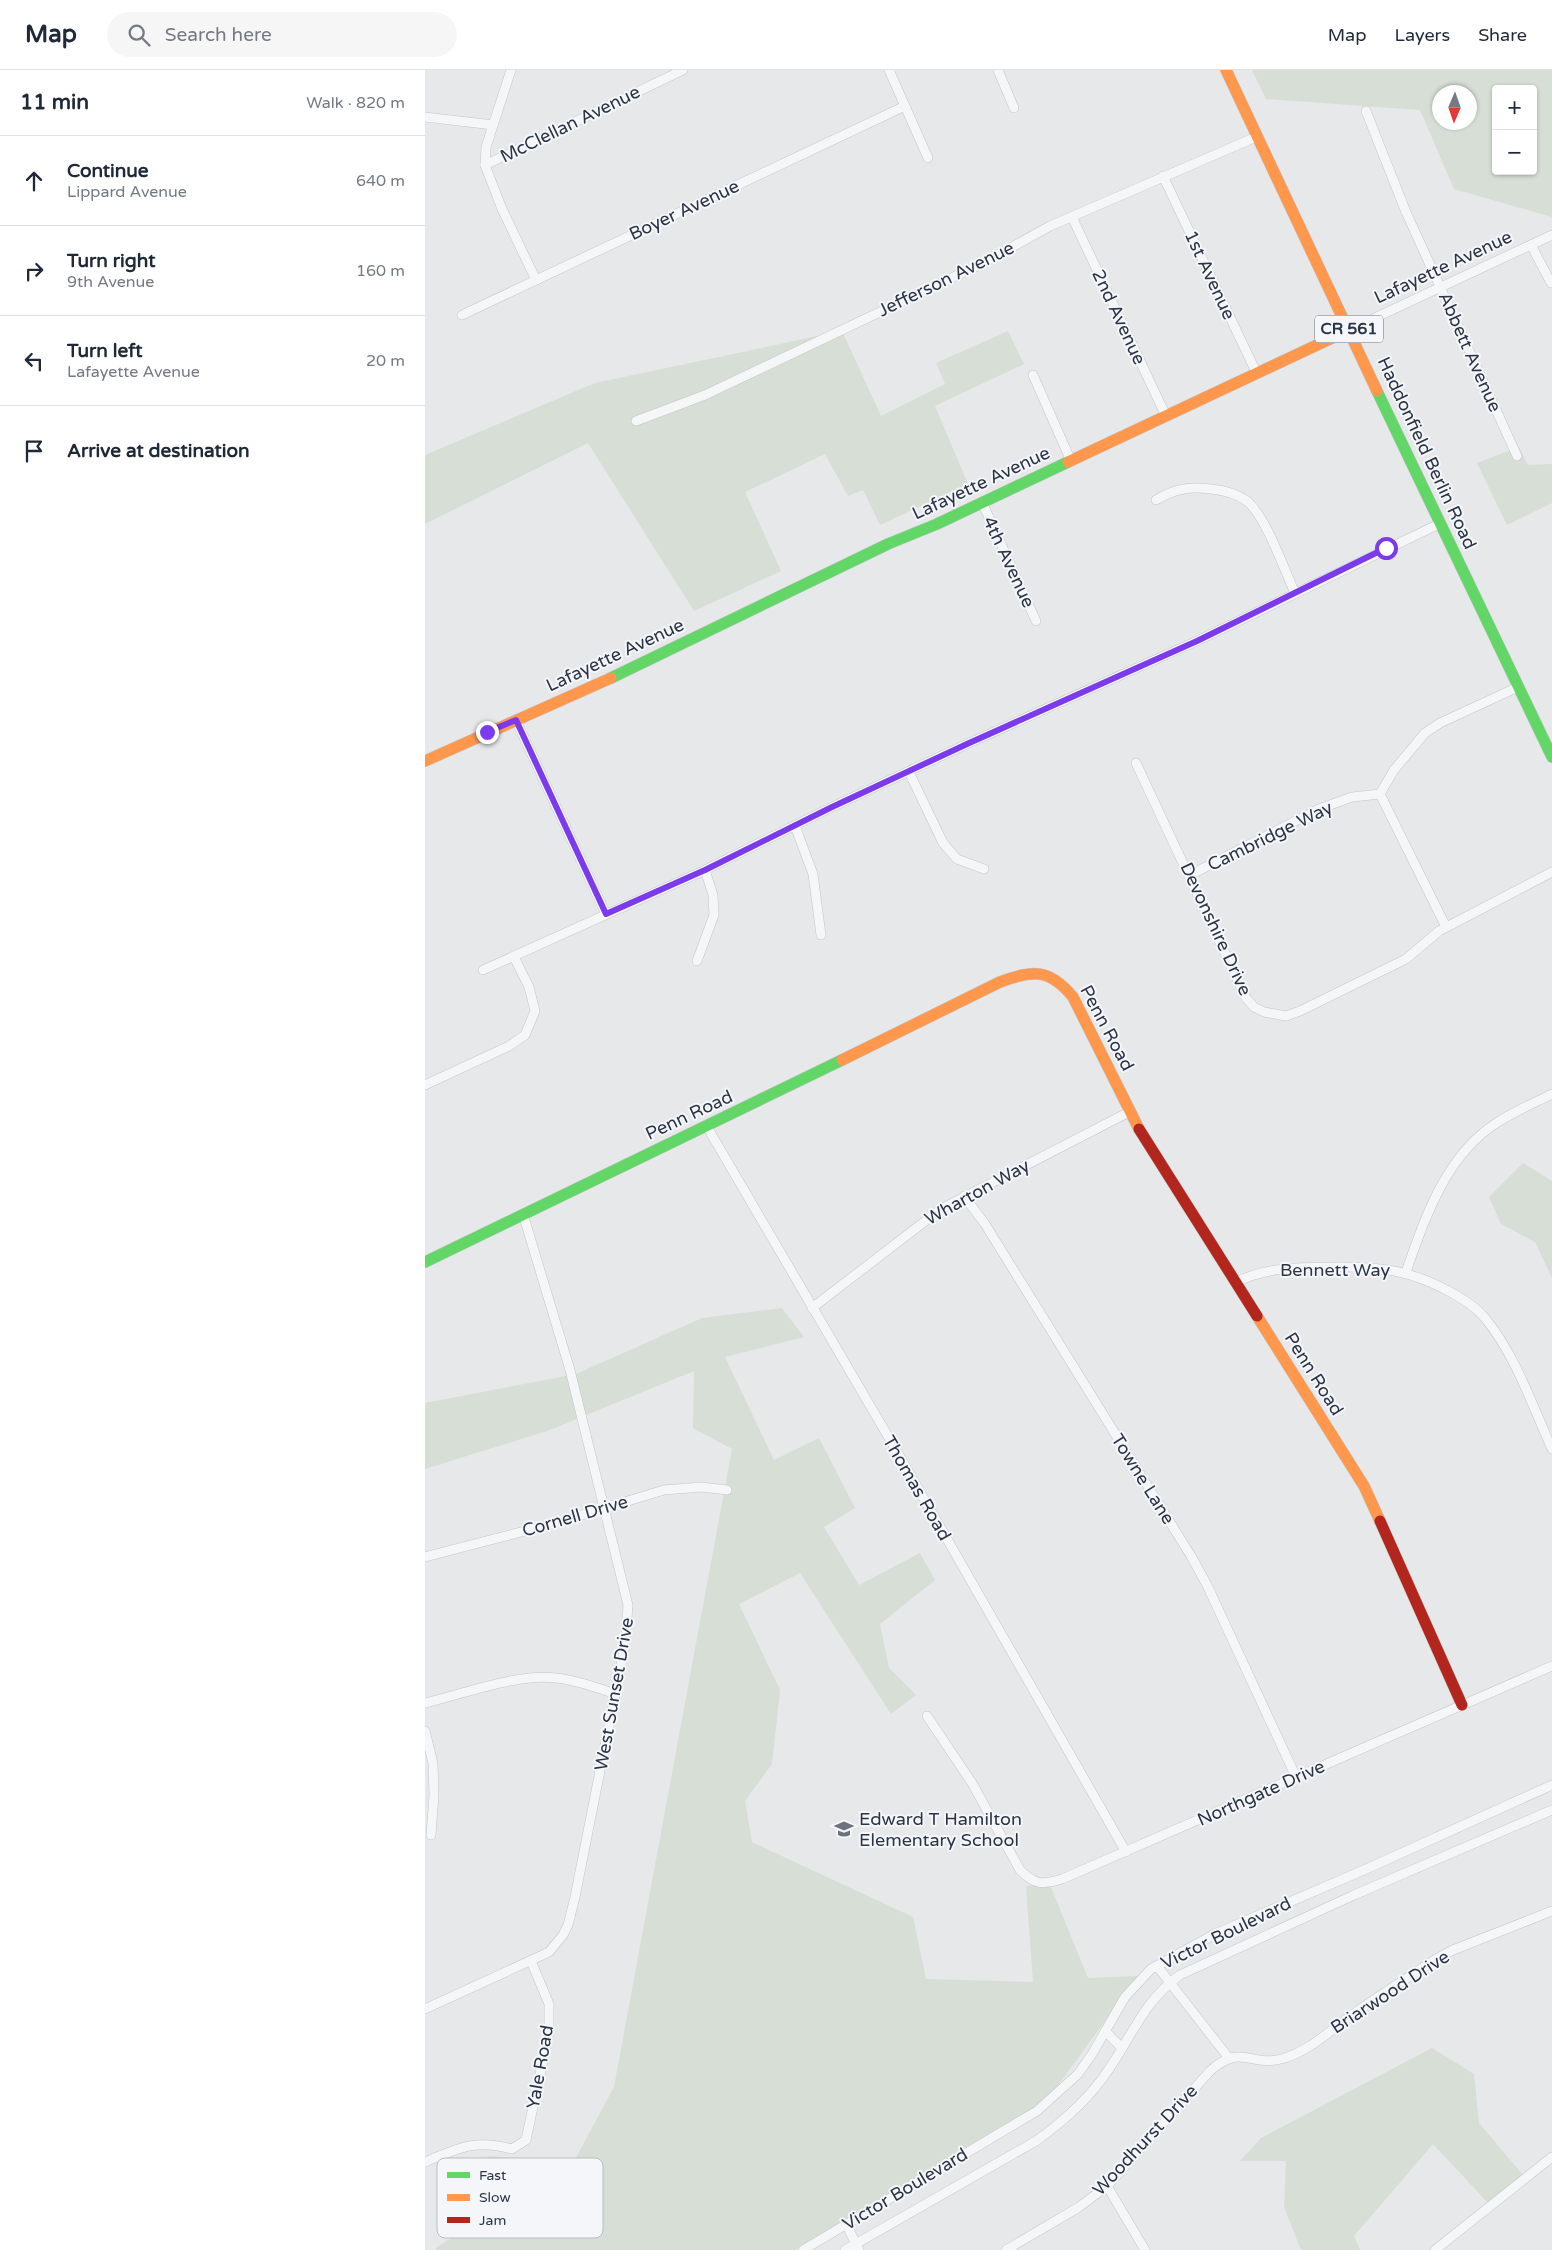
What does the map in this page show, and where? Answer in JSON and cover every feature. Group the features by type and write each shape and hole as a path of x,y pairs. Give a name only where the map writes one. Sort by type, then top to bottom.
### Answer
{"street":[{"path":"511,70 487,147 485,165 502,209 536,280"},
{"name":"McClellan Avenue","path":"485,165 683,70"},
{"path":"889,70 928,158"},
{"path":"998,70 1014,108"},
{"name":"CR 561","path":"1226,70 1256,137"},
{"name":"Boyer Avenue","path":"463,315 905,106"},
{"name":"Abbett Avenue","path":"1365,111 1406,212 1517,456"},
{"path":"425,116 493,126"},
{"name":"Jefferson Avenue","path":"636,422 705,395 983,263 1072,217 1256,137"},
{"name":"Haddonfield Berlin Road","path":"1256,137 1552,757"},
{"name":"1st Avenue","path":"1163,176 1257,374"},
{"name":"2nd Avenue","path":"1072,217 1167,416"},
{"name":"Lafayette Avenue","path":"426,759 613,678 784,594 1552,235"},
{"path":"1531,245 1551,283"},
{"path":"1033,375 1071,461"},
{"path":"1156,500 1171,491 1199,488 1217,490 1245,500 1260,516 1295,592"},
{"name":"4th Avenue","path":"982,502 1036,621"},
{"path":"483,970 705,870 967,744 1197,641 1441,523"},
{"path":"1446,927 1380,794 1399,764 1425,733 1440,723 1518,687"},
{"path":"516,720 606,914"},
{"name":"Devonshire Drive","path":"1136,763 1247,998 1254,1007 1278,1015 1286,1016 1300,1011 1406,959 1415,949 1446,927 1552,872"},
{"path":"909,772 943,843 957,859 984,869"},
{"name":"Cambridge Way","path":"1190,875 1319,809 1352,797 1380,794"},
{"path":"795,826 813,874 821,935"},
{"path":"697,961 714,915 713,895 705,870"},
{"path":"425,1085 509,1046 525,1035 535,1012 529,987 514,957"},
{"name":"Penn Road","path":"425,1262 1000,982 1019,974 1046,973 1057,979 1073,997 1129,1112 1364,1486 1462,1706"},
{"path":"1406,1272 1442,1184 1467,1148 1498,1122 1552,1094"},
{"name":"Wharton Way","path":"812,1308 941,1209 1129,1112"},
{"name":"Thomas Road","path":"706,1126 1125,1852"},
{"name":"Towne Lane","path":"964,1196 985,1224 1191,1556 1207,1585 1296,1778"},
{"name":"West Sunset Drive","path":"425,2010 549,1952 557,1944 568,1925 625,1645 628,1605 570,1370 523,1214"},
{"name":"Bennett Way","path":"1236,1282 1253,1274 1276,1268 1351,1267 1406,1272 1435,1283 1469,1302 1484,1316 1514,1362 1552,1449"},
{"name":"Cornell Drive","path":"425,1557 552,1524 664,1490 701,1486 727,1490"},
{"name":"Northgate Drive","path":"927,1716 972,1783 1020,1870 1029,1879 1038,1883 1063,1880 1552,1666"},
{"path":"425,1703 521,1679 540,1677 572,1681 616,1694"},
{"path":"425,1731 433,1763 434,1795 431,1835"},
{"name":"Victor Boulevard","path":"803,2250 1037,2111 1050,2101 1078,2074 1092,2054 1125,1997 1136,1984 1157,1966 1215,1934 1364,1870 1552,1784"},
{"name":"Victor Boulevard","path":"845,2250 857,2247 1036,2141 1053,2129 1099,2083 1148,2005 1158,1992 1170,1982 1195,1967 1354,1895 1552,1810"},
{"name":"Briarwood Drive","path":"1228,2057 1239,2056 1279,2060 1289,2056 1312,2044 1436,1959 1453,1950 1552,1911"},
{"name":"Yale Road","path":"425,2162 456,2148 474,2144 512,2149 522,2144 529,2133 549,2032 549,2004 531,1961"},
{"path":"1157,1966 1228,2057"},
{"path":"1105,2031 1122,2048"},
{"name":"Woodhurst Drive","path":"1007,2250 1079,2207 1107,2186 1209,2070 1228,2057"},
{"path":"1435,2250 1552,2157"},
{"path":"1107,2186 1145,2250"},
{"path":"846,2224 857,2247"}],"shaded area":[{"path":"1252,70 1552,70 1552,217 1454,189 1420,110 1266,99"},
{"path":"842,331 881,416 945,384 936,363 1008,331 1024,364 935,406 968,484 880,525 863,490 848,496 825,454 745,492 781,571 694,611 588,443 425,524 425,455 595,383"},
{"path":"1519,447 1528,465 1552,464 1552,503 1507,525 1477,463"},
{"path":"1523,1163 1552,1181 1552,1278 1535,1242 1501,1224 1489,1197"},
{"path":"782,1308 804,1337 725,1357 774,1460 819,1438 855,1508 824,1527 859,1585 920,1553 935,1580 880,1624 889,1668 916,1695 891,1714 800,1573 739,1604 780,1690 772,1764 745,1801 752,1842 913,1917 926,1979 1033,1982 1026,1886 1050,1885 1088,1978 1138,1976 1045,2103 795,2250 436,2250 437,2247 451,2238 603,2238 603,2158 576,2158 614,2087 732,1449 693,1428 694,1371 547,1431 425,1469 425,1403 576,1374 702,1318"},
{"path":"1432,2048 1474,2074 1479,2123 1523,2175 1490,2205 1433,2144 1354,2236 1360,2250 1301,2250 1284,2207 1286,2161 1240,2161 1261,2138"},
{"path":"490,2156 508,2158 485,2158"}],"traffic: fast":[{"path":"1377,391 1552,757"},
{"path":"611,678 888,544 937,524 1068,462"},
{"path":"425,1262 842,1060"}],"traffic: slow":[{"path":"1226,70 1377,391"},
{"path":"1068,462 1349,330"},
{"path":"425,761 611,678"},
{"path":"842,1060 1000,982 1022,975 1040,974 1056,981 1073,997 1139,1129"},
{"path":"1257,1316 1364,1486 1380,1521"}],"traffic: jam":[{"path":"1139,1129 1257,1316"},
{"path":"1380,1521 1462,1705"}],"place":[{"name":"Edward T Hamilton Elementary School","path":"844,1829"}],"route":[{"path":"487,732 516,720 543,774 606,914 705,870 832,807 967,744 1197,641 1386,548"}]}
